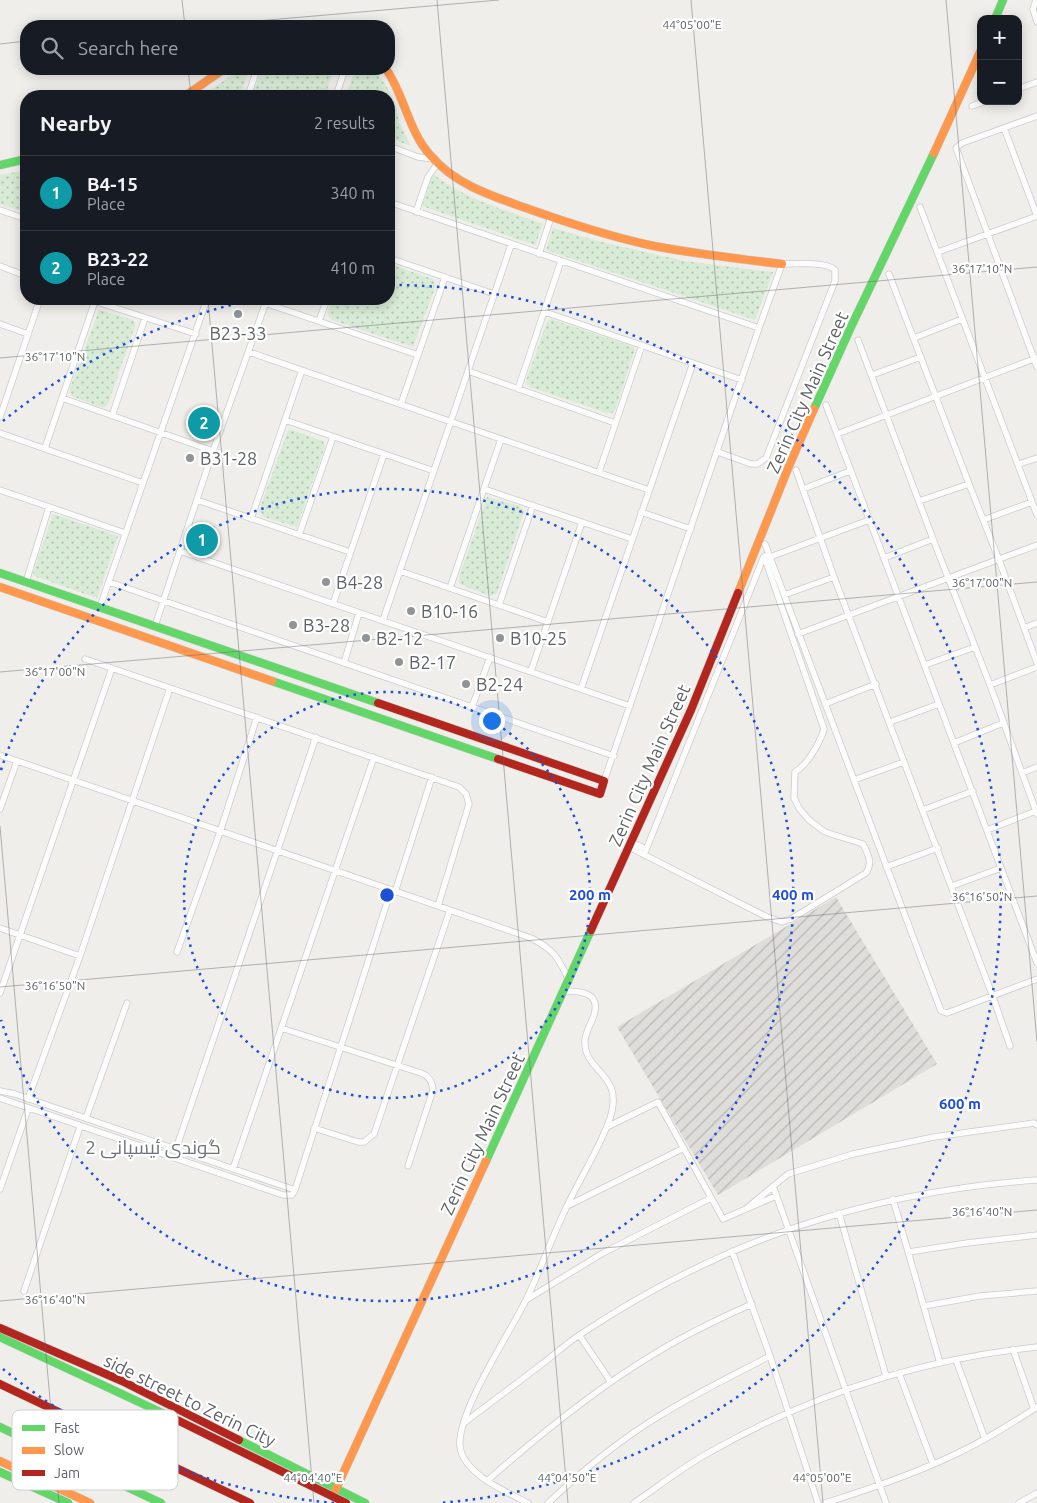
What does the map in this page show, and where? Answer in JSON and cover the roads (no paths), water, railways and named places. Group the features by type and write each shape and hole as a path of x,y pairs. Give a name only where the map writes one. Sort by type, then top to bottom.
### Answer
{"main road":[{"path":"997,15 1003,0"},
{"name":"Zerin City Main Street","path":"336,1489 569,981 708,670 757,544 817,403 977,59"},
{"path":"200,90 217,75"},
{"path":"390,75 400,93 412,127 435,162 449,174 474,188 551,217 637,242 696,253 782,264"},
{"path":"0,165 20,160"},
{"path":"0,573 604,782 600,794 0,587"},
{"path":"193,653 197,641"},
{"path":"379,717 383,705"},
{"name":"side street to Zerin City","path":"0,1328 122,1381 365,1503"},
{"name":"side street to Zerin City","path":"0,1337 157,1410"},
{"path":"0,1384 55,1410"},
{"name":"side street to Zerin City","path":"178,1420 346,1503"},
{"path":"0,1427 12,1433"},
{"path":"0,1461 12,1467"},
{"path":"178,1469 250,1503"},
{"path":"0,1472 12,1477"},
{"path":"39,1490 68,1503"},
{"path":"62,1490 90,1503"},
{"path":"133,1490 161,1503"}],"street":[{"path":"1036,0 1033,9 1037,22"},
{"path":"250,90 255,75"},
{"path":"338,90 343,75"},
{"path":"1022,88 1037,82"},
{"path":"972,106 977,104"},
{"path":"1037,116 960,144 956,148 1037,367"},
{"path":"938,252 1037,216 1004,128"},
{"path":"395,148 435,162 416,212"},
{"path":"395,204 759,328"},
{"path":"920,207 1037,514"},
{"path":"0,210 20,217"},
{"path":"539,254 551,217"},
{"path":"383,620 511,245"},
{"path":"395,260 494,294"},
{"path":"518,389 561,261"},
{"path":"604,782 782,264 832,267 835,270 835,281 766,458 757,464 751,464 718,452"},
{"path":"0,266 20,274"},
{"path":"889,274 1037,663"},
{"path":"401,404 445,277"},
{"path":"0,417 38,305"},
{"path":"45,448 94,305"},
{"path":"107,305 196,334"},
{"path":"100,607 205,305"},
{"path":"155,626 213,451 265,305"},
{"path":"277,305 418,355"},
{"path":"319,321 324,305"},
{"path":"545,312 742,380"},
{"path":"112,416 145,318"},
{"path":"914,338 962,319"},
{"path":"0,324 28,334"},
{"path":"858,340 990,685 1036,813 987,830"},
{"path":"598,472 642,345"},
{"path":"249,352 649,490"},
{"path":"872,375 921,357"},
{"path":"837,434 1035,358"},
{"path":"581,689 693,363"},
{"path":"251,519 302,370"},
{"path":"468,371 615,423"},
{"path":"62,398 213,451"},
{"path":"826,405 926,665 1037,963"},
{"path":"285,420 434,471"},
{"path":"0,433 143,482"},
{"path":"299,535 333,437"},
{"path":"450,588 501,439"},
{"path":"334,604 384,454"},
{"path":"1019,464 1037,458"},
{"path":"796,470 834,577 938,848 1010,1046"},
{"path":"803,489 850,471"},
{"path":"919,501 968,484"},
{"path":"484,489 632,539"},
{"path":"0,490 126,533"},
{"path":"197,500 350,552"},
{"path":"983,520 1032,502"},
{"path":"499,605 533,505"},
{"path":"26,582 49,507"},
{"path":"641,512 691,529"},
{"path":"770,557 869,520"},
{"path":"531,671 582,522"},
{"path":"884,558 933,539"},
{"path":"765,544 941,1011 945,1013 1037,980"},
{"path":"798,634 1037,546"},
{"path":"180,551 630,706"},
{"path":"630,845 766,917 782,922 791,919 866,873 869,869 870,859 863,844 825,832 799,808 794,798 795,772 803,767 818,745 824,729 764,556 645,852"},
{"path":"400,571 548,622"},
{"path":"784,595 834,577"},
{"path":"109,582 614,756"},
{"path":"344,663 359,613"},
{"path":"1024,628 1037,623"},
{"path":"926,665 975,647"},
{"path":"472,707 490,657"},
{"path":"86,659 453,784 463,790 469,804 438,906"},
{"path":"990,685 1037,667"},
{"path":"0,993 112,668"},
{"path":"825,704 876,684"},
{"path":"28,1099 80,956 170,688"},
{"path":"890,722 939,704"},
{"path":"178,952 220,832 257,717"},
{"path":"954,743 1004,723"},
{"path":"176,1149 316,737"},
{"path":"0,755 336,872 517,932 542,943 560,961 569,981"},
{"path":"233,1169 374,757"},
{"path":"0,809 17,761"},
{"path":"854,780 904,762"},
{"path":"1022,772 1037,767"},
{"path":"0,1098 80,1127 284,1195 292,1195 432,777"},
{"path":"923,810 973,791"},
{"path":"886,867 938,848"},
{"path":"952,886 1001,868"},
{"path":"314,1128 358,1142 370,1139 374,1134 450,910"},
{"path":"0,928 80,956"},
{"path":"528,1503 488,1481 476,1472 466,1460 460,1448 464,1423 486,1373 526,1300 567,1206 606,1127 613,1106 613,1090 590,1058 585,1044 585,1037 594,1014 595,1003 592,998 582,991 564,990"},
{"path":"86,1118 127,1003"},
{"path":"281,1028 425,1075 432,1085 432,1094 408,1166"},
{"path":"0,1091 86,1118 295,1190"},
{"path":"606,1127 658,1102 723,1219 776,1196"},
{"path":"0,1189 28,1109"},
{"path":"746,1208 782,1178 795,1171 876,1148 934,1137 1037,1124"},
{"path":"24,1291 80,1127"},
{"path":"567,1206 684,1148"},
{"path":"464,1423 579,1335 635,1300 687,1272 732,1251 788,1229 893,1199 944,1190 1037,1180"},
{"path":"772,1186 886,1503"},
{"path":"526,1300 610,1248 711,1198"},
{"path":"893,1199 940,1363"},
{"path":"839,1213 886,1376"},
{"path":"909,1252 1037,1235"},
{"path":"732,1251 770,1356 818,1503"},
{"path":"924,1306 980,1296 1037,1291"},
{"path":"488,1481 538,1436 611,1382 653,1354 702,1327 752,1304"},
{"path":"579,1335 611,1382"},
{"path":"634,1503 708,1452 788,1412 846,1389 886,1376 940,1363 1037,1347"},
{"path":"825,1503 880,1486 956,1454 1036,1408 1013,1350"},
{"path":"548,1503 573,1479 614,1446 656,1418 770,1356"},
{"path":"956,1360 985,1439"},
{"path":"899,1373 933,1464"},
{"path":"1019,1503 1037,1493"}],"place":[{"name":"B23-33","path":"238,314"},
{"name":"B23-22","path":"204,423"},
{"name":"B31-28","path":"190,458"},
{"name":"B4-15","path":"202,540"},
{"name":"B4-28","path":"326,582"},
{"name":"B10-16","path":"411,611"},
{"name":"B3-28","path":"293,625"},
{"name":"B2-12","path":"366,638"},
{"name":"B10-25","path":"500,638"},
{"name":"B2-17","path":"399,662"},
{"name":"B2-24","path":"466,684"}],"district":[{"name":"گوندی ئیسپانی 2","path":"153,1147"}]}
